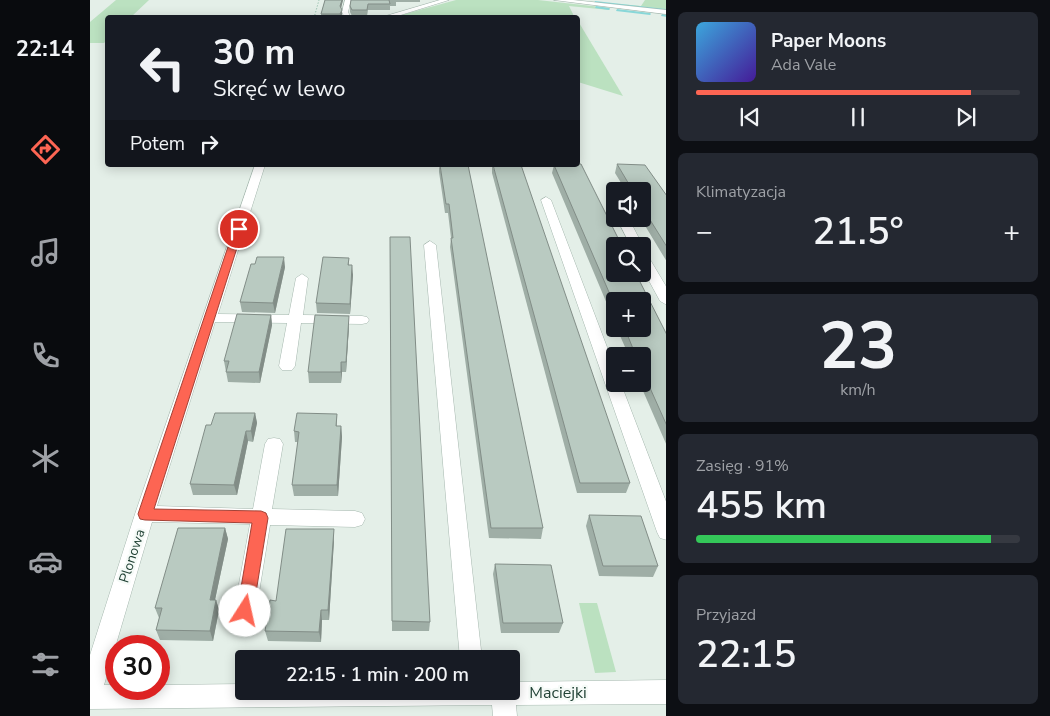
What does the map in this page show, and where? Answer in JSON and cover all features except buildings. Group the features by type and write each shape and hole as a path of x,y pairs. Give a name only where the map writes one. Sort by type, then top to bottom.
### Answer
{"street":[{"path":"346,15 345,12 348,0"},
{"path":"393,15 446,0"},
{"path":"557,0 666,12"},
{"path":"403,3 419,8"},
{"name":"Plonowa","path":"90,691 145,514 259,167"},
{"path":"546,200 666,532"},
{"path":"430,245 470,650"},
{"path":"651,273 666,301"},
{"path":"287,366 302,278"},
{"path":"210,318 362,320"},
{"path":"245,611 274,444"},
{"path":"145,514 355,519"},
{"name":"Maciejki","path":"491,700 503,705 666,692"},
{"name":"Maciejki","path":"90,697 235,695"}],"path":[{"path":"315,15 320,0"}],"green space":[{"path":"116,0 149,0 133,15 105,15 104,43 90,43 90,22"},
{"path":"456,0 538,0 610,8 609,10 569,6 574,15 401,15"},
{"path":"645,0 666,0 666,11 585,1 641,6"},
{"path":"580,24 623,96 580,83"},
{"path":"579,603 597,603 616,672 595,673"}],"waterway":[{"path":"595,2 666,10"},
{"path":"596,7 609,9"},
{"path":"617,10 650,14"},
{"path":"662,15 666,16"}],"route":[{"path":"239,229 145,514 261,518 245,611"}]}
